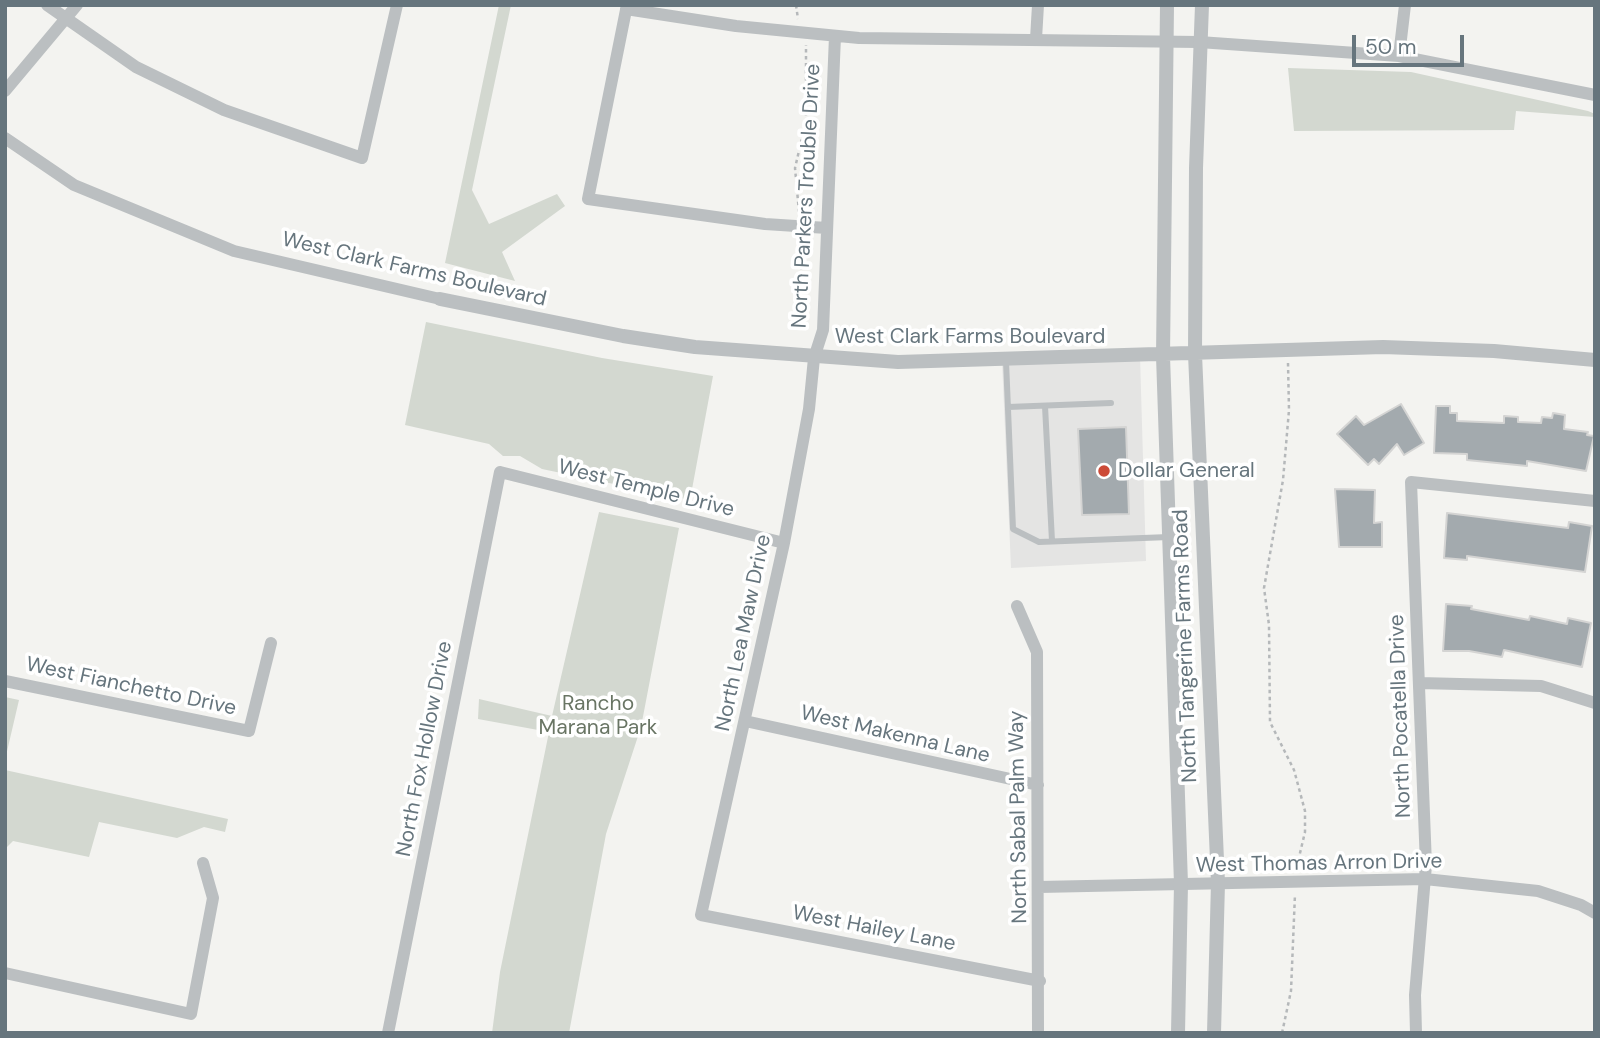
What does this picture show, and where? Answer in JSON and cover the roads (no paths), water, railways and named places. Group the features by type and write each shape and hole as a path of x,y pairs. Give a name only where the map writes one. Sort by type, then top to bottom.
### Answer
{"street":[{"path":"47,5 136,67 225,110 362,158 397,5"},
{"path":"5,91 76,5"},
{"path":"1036,39 1038,5"},
{"name":"North Tangerine Farms Road","path":"1167,5 1163,356 1181,884 1178,1033"},
{"name":"North Tangerine Farms Road","path":"1202,5 1199,42 1195,354 1218,883 1214,1033"},
{"path":"1399,56 1405,5"},
{"path":"827,228 588,199 627,7 835,36 1199,42 1399,56 1595,95"},
{"name":"North Parkers Trouble Drive","path":"814,358 823,330 835,36"},
{"name":"West Clark Farms Boulevard","path":"5,138 74,185 234,251 440,299 660,342 814,358 898,362 1163,356 1288,349 1438,348 1595,360"},
{"name":"North Lea Maw Drive","path":"701,915 784,543 809,409 814,358"},
{"name":"West Temple Drive","path":"500,472 784,543"},
{"name":"North Fox Hollow Drive","path":"388,1033 500,472"},
{"name":"North Pocatella Drive","path":"1416,1033 1415,995 1425,879 1411,482 1595,501"},
{"name":"North Sabal Palm Way","path":"1017,606 1037,652 1040,981 1038,1033"},
{"name":"West Fianchetto Drive","path":"5,681 249,731 271,643"},
{"path":"1419,682 1541,687 1595,703"},
{"name":"West Makenna Lane","path":"745,721 1038,785"},
{"path":"5,973 191,1014 213,898 202,863"},
{"name":"West Thomas Arron Drive","path":"1039,887 1425,879 1538,891 1581,905 1595,913"},
{"name":"West Hailey Lane","path":"701,915 1040,981"}],"lane":[{"path":"1006,360 1013,529 1039,542 1169,537"},
{"path":"1008,407 1111,403"},
{"path":"1045,406 1052,541"}],"place":[{"name":"Dollar General","path":"1104,471"}],"park label":[{"name":"Rancho Marana Park","path":"598,716"}]}
